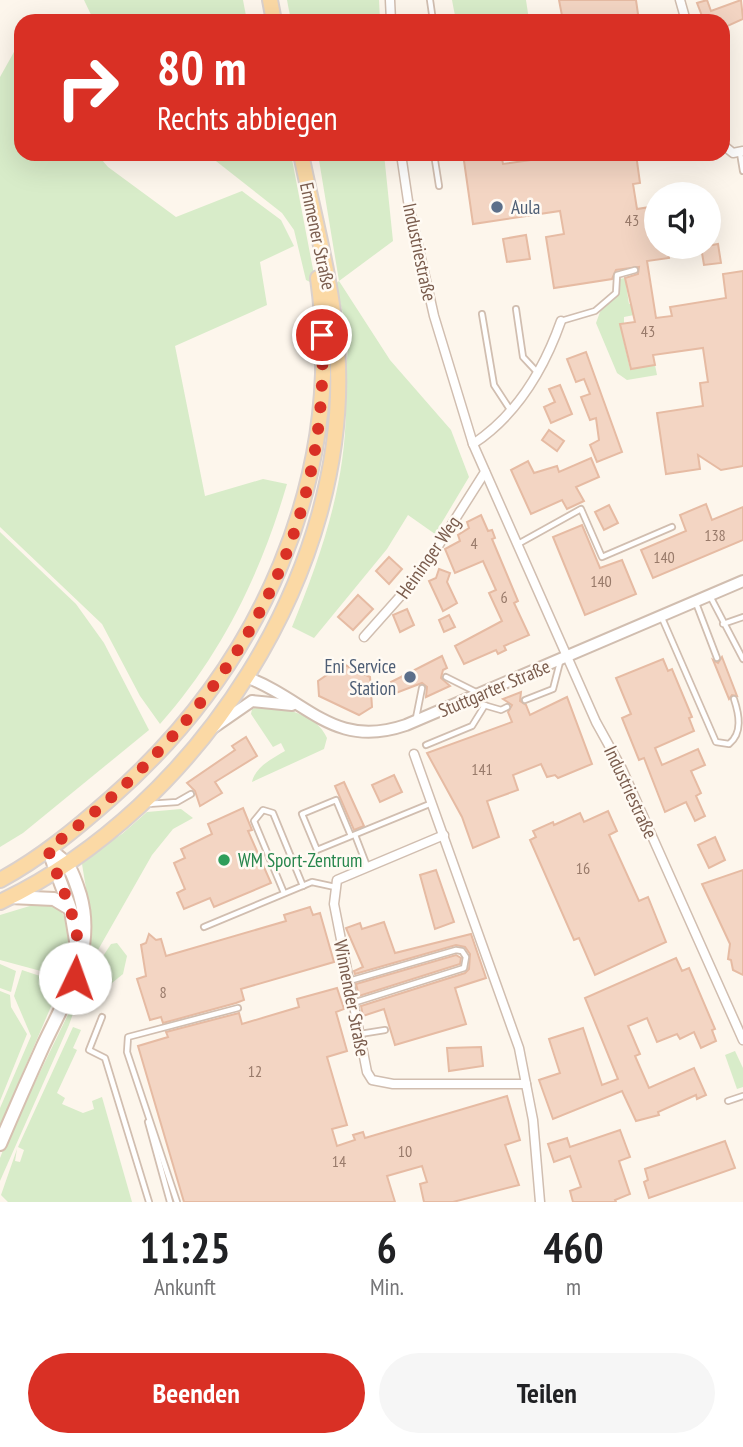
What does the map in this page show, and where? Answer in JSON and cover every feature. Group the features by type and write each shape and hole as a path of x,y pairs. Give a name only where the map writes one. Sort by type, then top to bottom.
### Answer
{"main road":[{"name":"Emmener Straße","path":"0,880 48,849 141,772 197,711 227,669 281,569 302,505 316,434 323,356 320,292 302,161"},
{"name":"Emmener Straße","path":"5,899 68,862 140,805 213,728 246,677 302,565 322,500 333,448 337,348 327,275 302,161"},
{"path":"227,669 246,677"},
{"path":"0,1144 79,967 84,947 84,911 68,862 48,849"},
{"path":"48,849 71,911 79,967"},
{"path":"5,899 54,899 65,903 71,911"}],"street":[{"name":"Industriestraße","path":"402,161 408,201 434,316 473,444 564,658 615,747 743,1040"},
{"path":"473,444 512,412 537,372 561,321"},
{"name":"Heininger Weg","path":"364,637 421,573 485,472"},
{"name":"Stuttgarter Straße","path":"246,677 345,730 365,734 389,731 743,581"},
{"path":"246,677 255,693 266,700 298,706"},
{"path":"213,728 225,722 242,706 266,700"},
{"path":"414,754 444,835 486,965 519,1048 540,1202"},
{"path":"335,887 337,880 444,835"},
{"name":"Winnender Straße","path":"335,887 334,904 348,981 367,1072 372,1080 393,1084 526,1084"}],"lane":[{"path":"741,152 743,172"},
{"path":"435,161 439,187"},
{"path":"561,321 595,311 616,293 617,275 635,270"},
{"path":"516,309 523,357 537,372"},
{"path":"482,314 494,385 512,412"},
{"path":"517,544 581,509 602,556 672,527"},
{"path":"710,596 743,659"},
{"path":"696,602 717,658"},
{"path":"662,617 716,742 729,744 735,739 739,723 734,699"},
{"path":"723,624 743,617"},
{"path":"524,700 554,689 564,658"},
{"path":"446,677 479,694"},
{"path":"415,721 422,688"},
{"path":"466,699 501,710 507,707"},
{"path":"426,745 472,726 485,705"},
{"path":"140,805 177,802 191,794"},
{"path":"367,866 353,835 336,800 302,814 317,850 353,835 432,803"},
{"path":"285,894 254,821 263,810 273,813 303,886"},
{"path":"204,927 312,882 335,887"},
{"path":"348,981 456,950 462,951 466,957 464,968 353,1003"},
{"path":"177,1202 127,1052 128,1037 238,1008"},
{"path":"102,1017 89,1050 105,1058 149,1202"},
{"path":"359,1034 385,1030"},
{"path":"728,1101 743,1096"},
{"path":"148,1117 149,1131 170,1202"}],"green space":[{"path":"84,0 243,0 246,14 91,14"},
{"path":"287,0 379,0 380,14 290,14"},
{"path":"452,0 526,0 528,14 455,14"},
{"path":"14,52 14,161 103,161 176,217 242,191 281,220 294,246 260,262 267,305 175,346 205,496 263,479 287,484 265,549 237,611 202,669 160,724 140,696 102,624 0,527 0,77"},
{"path":"216,161 292,161 316,285 306,280 294,230 282,213"},
{"path":"319,161 385,161 393,241 339,281"},
{"path":"625,278 629,304 633,304 634,315 624,317 624,323 620,325 630,369 655,365 657,375 627,380 617,373 596,323 600,312 619,293 618,279"},
{"path":"339,281 390,360 451,430 469,477 435,534 408,515 387,549 314,638 292,627 315,568 333,508 344,447 348,347 335,284"},
{"path":"0,532 76,604 104,643 149,730 23,833 0,847"},
{"path":"260,707 289,710 316,723 327,738 324,749 252,782 261,767 285,751 281,743 273,747 251,714 252,709"},
{"path":"181,809 193,818 173,829 152,855 90,964 69,1025 0,1181 0,1158 7,1140 77,996 88,964 91,919 82,864 85,857 122,834 147,812"},
{"path":"43,902 57,906 67,922 70,940 63,977 0,960 0,915"},
{"path":"117,943 127,956 123,974 107,987 89,985 94,970 111,944"},
{"path":"0,964 16,971 11,992 0,988"},
{"path":"22,970 61,983 0,1126 0,1108 31,1036 14,996"},
{"path":"0,991 10,995 11,1007 27,1034 0,1101"},
{"path":"73,1027 81,1030 73,1048 77,1050 57,1093 65,1098 62,1104 83,1113 94,1109 92,1101 102,1097 132,1202 8,1202 1,1195 17,1149 15,1161 20,1162 24,1150 18,1147"},
{"path":"735,1051 743,1068 743,1087 737,1089 725,1055"}],"building":[{"path":"559,0 636,0 638,14 562,14"},
{"path":"707,0 711,11 741,0 743,19 730,25 730,14 701,14 697,3"},
{"path":"464,161 502,161 503,164 524,161 637,161 640,183 633,184 637,209 644,208 644,259 662,259 647,261 656,318 672,316 670,307 726,298 723,274 743,271 743,466 721,470 698,455 700,469 666,474 657,413 703,406 700,383 708,382 703,348 653,355 655,365 631,369 620,324 635,322 625,278 638,274 639,267 616,270 612,279 554,288 546,237 564,234 560,211 473,224"},
{"path":"526,235 530,259 507,262 503,239"},
{"path":"703,259 720,259 721,263 704,265"},
{"path":"586,352 622,452 597,462 590,445 599,440 596,418 590,420 581,397 590,394 584,379 576,382 567,359"},
{"path":"560,385 572,414 551,423 544,407 555,402 549,389"},
{"path":"549,430 564,441 557,451 542,440"},
{"path":"591,458 599,477 576,487 584,501 567,509 562,500 531,514 511,470 528,461 534,473 557,466 559,472"},
{"path":"706,504 712,520 743,507 743,540 653,578 641,550 686,531 680,515"},
{"path":"609,505 618,523 604,530 595,512"},
{"path":"481,515 488,531 492,530 495,538 492,539 518,601 514,603 529,635 504,646 506,650 498,654 496,650 464,664 455,646 502,621 489,593 496,590 483,561 455,573 445,549 460,541 458,535 469,528 467,522"},
{"path":"582,525 600,568 622,560 636,594 585,615 553,537"},
{"path":"389,557 402,569 389,584 376,571"},
{"path":"439,569 450,573 447,582 457,603 443,611 429,581 436,578"},
{"path":"358,595 373,609 353,630 338,617"},
{"path":"407,609 414,625 400,632 393,615"},
{"path":"449,615 455,627 444,632 439,620"},
{"path":"442,656 447,668 443,670 441,678 450,686 426,697 427,687 422,683 396,693 391,682"},
{"path":"722,657 737,696 732,695 729,699 713,660 718,663"},
{"path":"663,659 668,671 672,669 692,717 689,718 694,731 655,748 662,765 698,749 705,765 691,771 701,793 696,796 705,816 695,821 686,802 665,812 644,758 639,760 622,718 631,714 616,678"},
{"path":"343,664 370,677 372,707 359,715 319,696 318,681"},
{"path":"521,692 520,701 526,705 530,715 567,697 592,764 558,778 555,775 547,777 541,764 513,775 518,790 487,801 499,837 473,848 462,817 427,753 512,722 508,712 512,705 503,699"},
{"path":"246,737 257,756 215,782 222,793 200,806 195,791 187,783 235,750 232,746"},
{"path":"394,775 402,792 380,802 372,785"},
{"path":"344,782 364,826 354,830 335,786"},
{"path":"243,808 252,830 248,831 271,883 214,907 210,898 184,909 177,893 185,889 174,863 185,858 181,849 212,834 208,824"},
{"path":"608,811 617,831 609,835 639,901 648,897 666,942 595,975 579,938 574,940 530,840 536,837 533,831 553,822 554,825 580,813 584,822"},
{"path":"715,837 725,860 709,868 698,845"},
{"path":"436,870 454,922 435,929 420,875"},
{"path":"743,870 743,975 733,970 731,960 728,959 730,944 702,884"},
{"path":"310,907 313,915 320,913 334,962 241,989 244,1000 236,1003 163,1023 161,1017 150,1020 137,979 146,976 141,945 146,943 149,934 156,940 161,939 166,956 286,921 284,915"},
{"path":"384,922 395,953 471,934 486,978 455,988 466,1024 395,1045 384,1009 363,1016 361,1006 465,973 469,969 470,954 465,947 456,945 355,974 354,971 363,967 346,928 360,923 362,929"},
{"path":"456,955 461,958 460,964 359,996 356,984"},
{"path":"676,958 682,971 689,968 715,1029 712,1030 716,1041 701,1048 694,1032 680,1039 677,1034 657,1042 647,1018 628,1026 640,1054 635,1056 649,1088 694,1068 706,1095 697,1099 696,1095 658,1112 659,1115 636,1121 622,1091 553,1119 539,1080 560,1073 549,1039 583,1028 602,1085 618,1079 585,998"},
{"path":"337,988 344,1009 336,1012 347,1051 327,1057 347,1125 332,1129 337,1146 355,1140 353,1135 363,1132 365,1138 507,1096 520,1140 505,1145 519,1185 453,1202 424,1202 420,1184 427,1182 422,1166 387,1176 395,1202 184,1202 138,1046 168,1037 166,1032 239,1013 242,1024 299,1007 297,999"},
{"path":"481,1047 483,1066 449,1071 447,1048"},
{"path":"620,1130 630,1157 619,1161 630,1194 615,1200 616,1202 573,1202 570,1191 581,1187 570,1156 554,1162 548,1144 567,1138 570,1147"},
{"path":"725,1141 735,1168 649,1198 644,1182 648,1180 645,1169"}],"place":[{"name":"Aula","path":"497,207"},
{"name":"Eni Service Station","path":"410,677"},
{"name":"WM Sport-Zentrum","path":"224,860"}],"route":[{"path":"75,978 79,967 76,929 48,849 93,815 141,772 197,711 227,669 256,620 281,569 302,505 321,392 322,335"}]}
